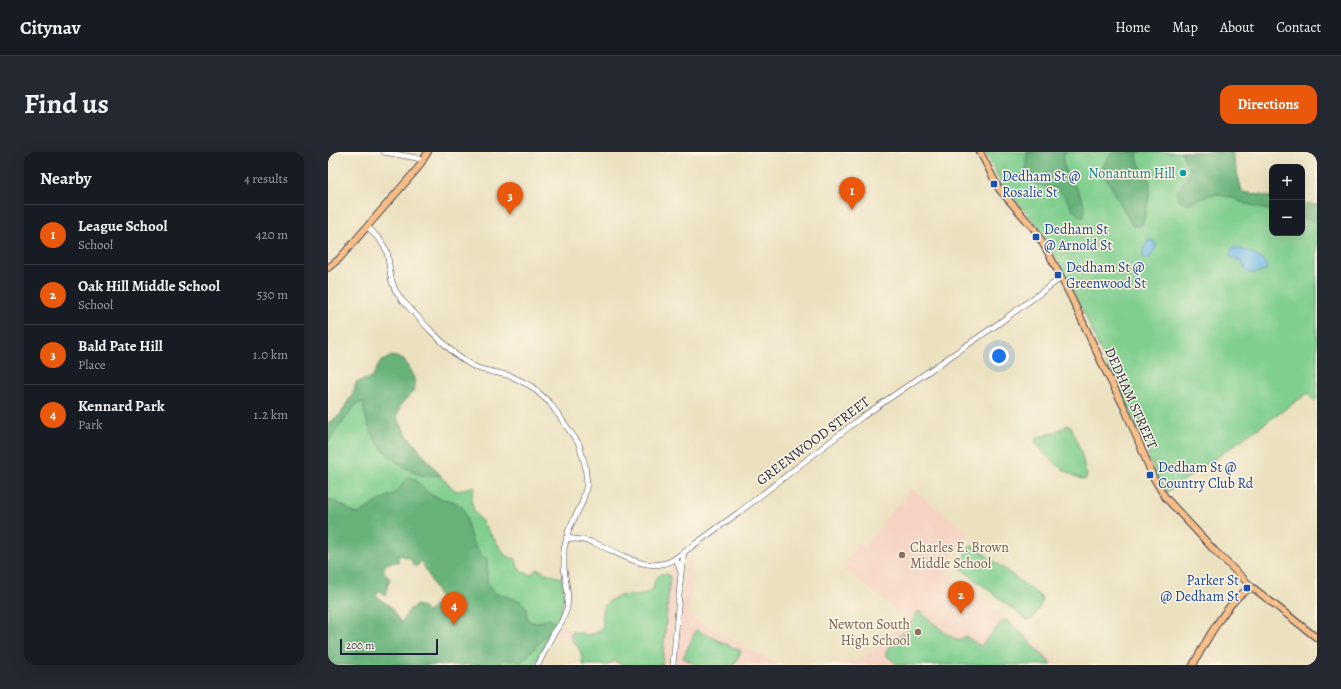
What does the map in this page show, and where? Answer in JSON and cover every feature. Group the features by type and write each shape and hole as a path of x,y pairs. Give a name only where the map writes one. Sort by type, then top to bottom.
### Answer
{"main road":[{"path":"328,268 339,259 404,184 428,152"},
{"name":"DEDHAM STREET","path":"980,152 999,188 1035,230 1072,298 1105,370 1125,409 1156,484 1171,504 1252,587 1317,638"},
{"path":"1193,665 1214,628 1240,595 1246,581"},
{"path":"1240,595 1252,587"}],"street":[{"path":"384,152 417,158 422,161"},
{"path":"367,226 380,240 387,251 391,278 395,290 402,300 431,331 456,355 471,365 480,369 511,376 531,386 550,403 575,438 582,451 588,479 582,503 569,528 563,554 568,596 567,608 562,621 555,629 538,665"},
{"name":"GREENWOOD STREET","path":"566,538 592,542 613,552 646,564 664,564 676,558 738,513 862,417 995,326 1061,278"},
{"path":"673,665 684,552"},
{"path":"676,558 681,573"}],"shaded area":[{"path":"911,488 969,533 942,570 1025,633 1059,665 835,665 857,660 874,651 891,636 905,617 842,567 859,543 864,547"},
{"path":"693,550 690,557 691,587 689,616 779,665 676,665 686,563"},
{"path":"673,565 676,567 678,577 669,665 658,665 670,566"},
{"path":"562,623 564,626 622,665 606,665 561,635 555,634"}],"green space":[{"path":"985,152 1232,152 1242,192 1269,196 1269,236 1305,236 1305,203 1317,205 1317,399 1314,401 1308,393 1166,493 1159,482 1131,414 1108,368 1085,315 1046,240 1032,219 1003,186"},
{"path":"1028,152 1066,152 1063,159 1064,166 1083,201 1085,210 1083,218 1076,213 1060,192 1033,182 1026,170"},
{"path":"1113,152 1139,152 1137,154 1139,163 1150,183 1150,191 1141,226 1133,226 1104,174 1104,164"},
{"path":"1181,152 1232,152 1242,192 1269,196 1269,210 1218,194 1210,195 1187,204 1178,199 1177,193 1191,172"},
{"path":"1305,203 1317,205 1317,222 1305,219"},
{"path":"392,356 404,359 414,378 415,390 401,404 397,417 406,434 441,476 425,476 409,470 387,454 375,440 369,429 363,402 357,404 353,408 328,443 328,423 340,415 354,391 356,382 372,378 380,362"},
{"path":"365,384 438,475 457,491 475,487 471,499 474,511 506,556 516,559 518,568 530,575 538,569 545,573 562,578 564,597 560,618 551,631 535,665 328,665 328,433","holes":["410,544 463,584 405,629 333,607"]},
{"path":"1068,425 1071,426 1081,452 1087,477 1085,480 1078,478 1057,465 1035,442 1036,438 1053,433"},
{"path":"410,477 417,481 427,492 437,498 453,501 462,507 475,548 487,559 487,582 491,590 498,594 520,601 526,607 529,621 536,623 549,619 555,623 548,634 521,662 505,659 501,665 328,665 328,499 344,506 354,513 359,514 398,491 405,480","holes":["399,555 410,558 414,566 417,566 421,561 422,562 441,601 431,612 426,612 423,607 417,605 409,610 401,623 391,607 376,594 379,591 385,596 387,595 387,587 390,579 384,572 384,567 388,563 398,562"]},
{"path":"973,546 1041,597 1041,605 1032,619 1027,620 959,567 959,563 970,547"},
{"path":"661,574 667,574 670,576 662,665 623,665 614,661 609,665 583,665 581,652 571,638 571,632 592,634 598,632 603,625 602,613 606,603 619,596 635,596 649,592 653,589 655,579"},
{"path":"919,611 947,634 959,641 965,636 981,646 1004,619 1020,631 1052,665 897,665 885,654 895,639 910,627 913,618"},
{"path":"696,630 741,651 734,665 697,665 683,658"}],"water":[{"path":"1149,239 1155,242 1156,248 1150,257 1144,258 1142,255"},
{"path":"1235,247 1250,252 1258,257 1268,269 1254,273 1246,271 1242,262 1229,256 1232,249"}],"place":[{"name":"Nonantum Hill","path":"1183,173"},
{"name":"Dedham St @ Rosalie St","path":"994,184"},
{"name":"League School","path":"852,210"},
{"name":"Bald Pate Hill","path":"510,215"},
{"name":"Dedham St @ Arnold St","path":"1036,237"},
{"name":"Dedham St @ Greenwood St","path":"1058,275"},
{"name":"Dedham St @ Country Club Rd","path":"1150,475"},
{"name":"Charles E. Brown Middle School","path":"902,555"},
{"name":"Parker St @ Dedham St","path":"1247,588"},
{"name":"Oak Hill Middle School","path":"961,614"},
{"name":"Kennard Park","path":"454,625"},
{"name":"Newton South High School","path":"918,632"}]}
